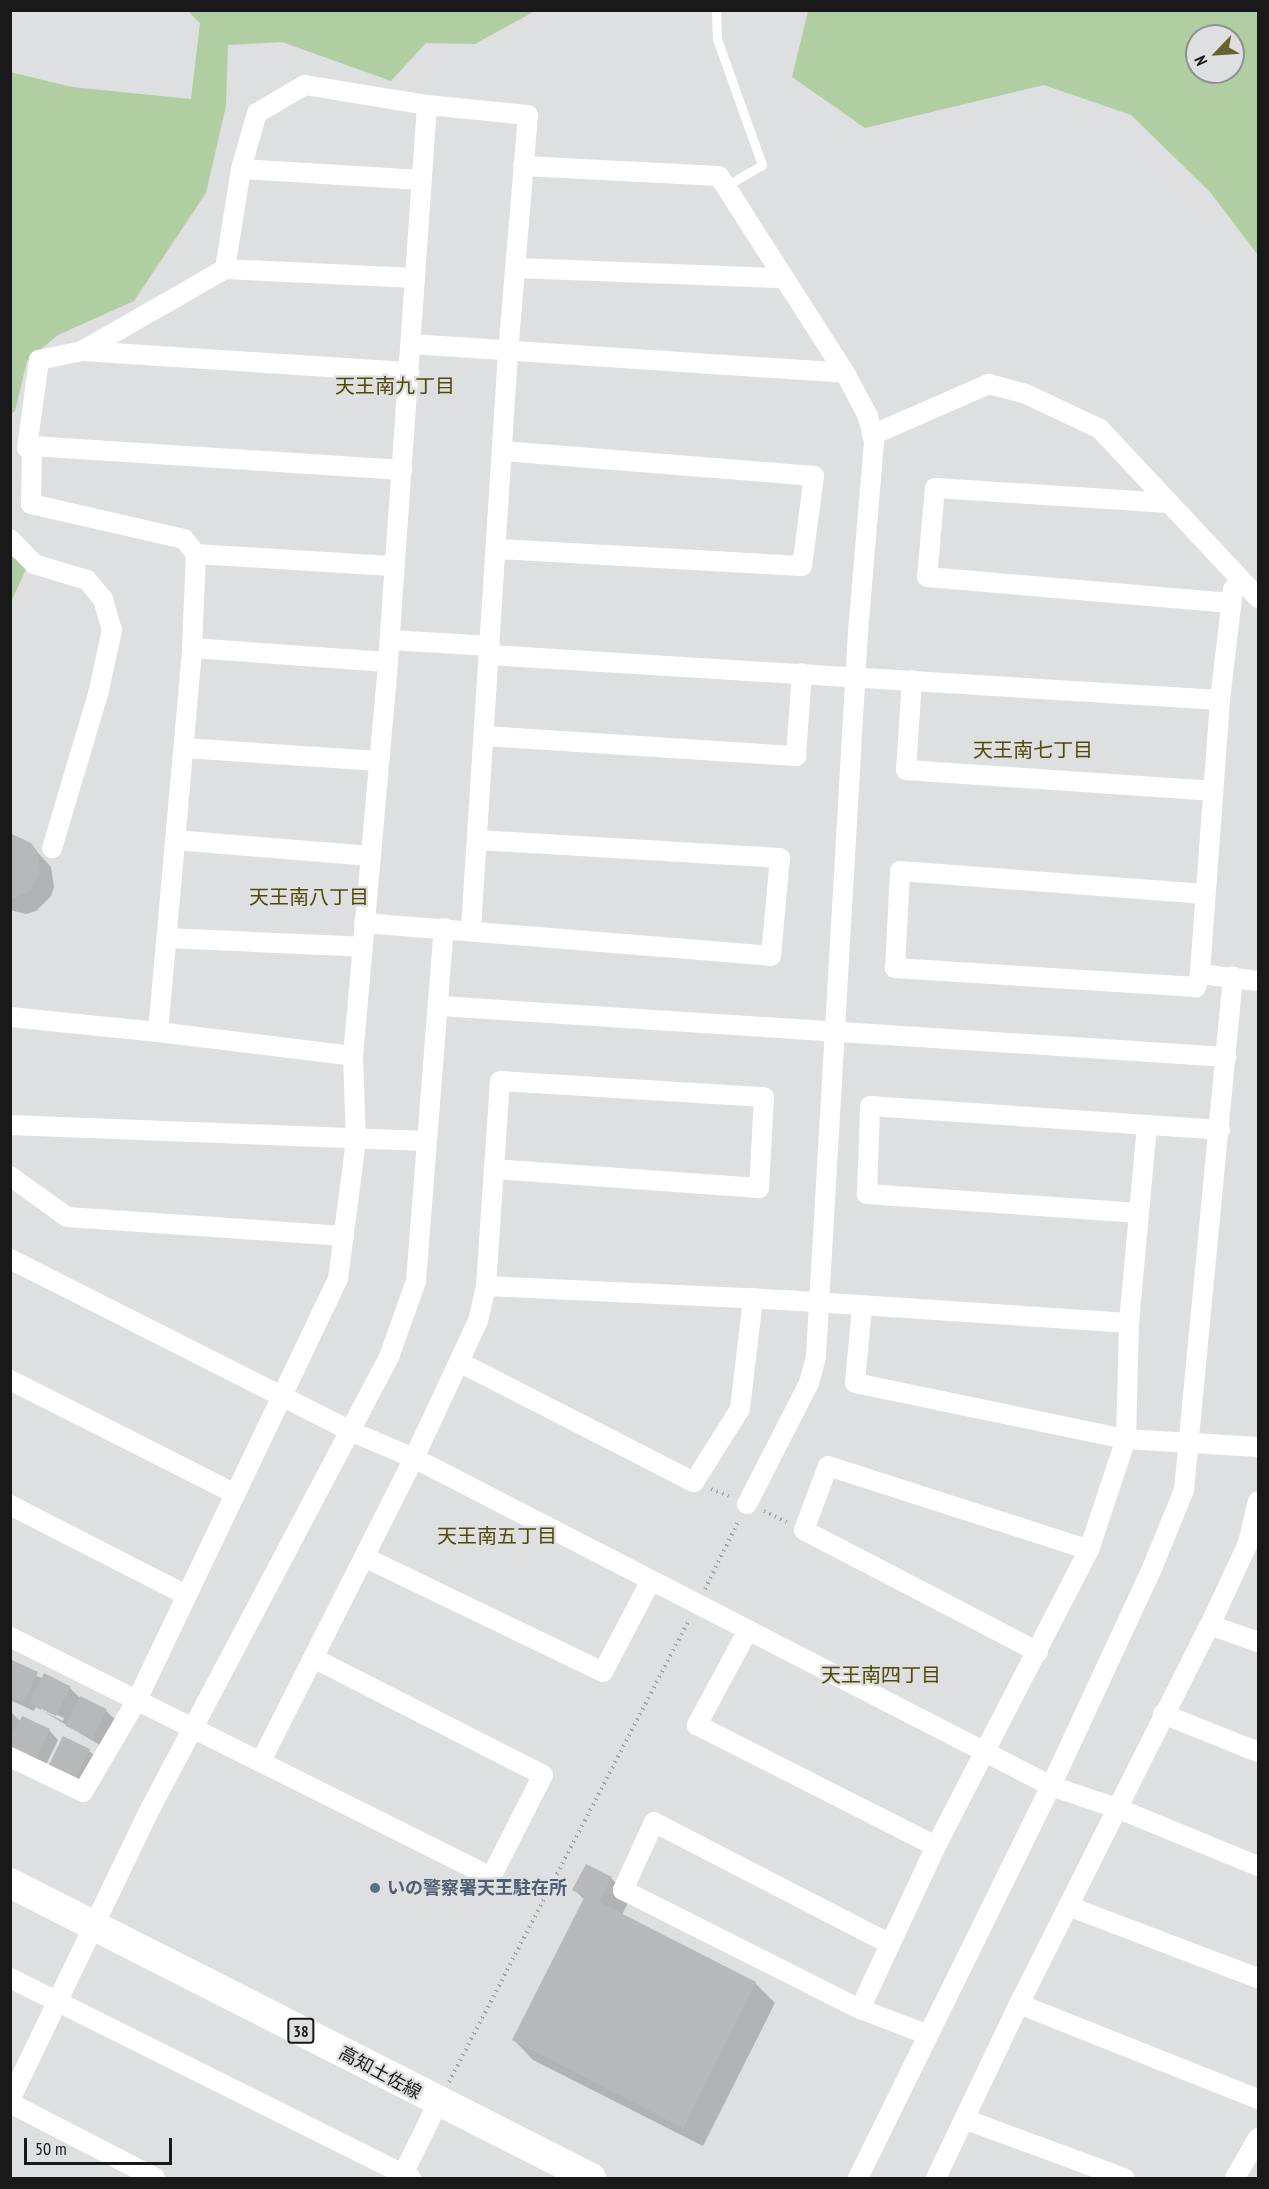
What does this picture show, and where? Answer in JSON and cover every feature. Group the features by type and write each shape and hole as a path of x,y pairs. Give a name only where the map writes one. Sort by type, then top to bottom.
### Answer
{"main road":[{"name":"高知土佐線","path":"10,1882 97,1924 438,2103 591,2178"}],"street":[{"path":"225,269 241,169 257,113 305,85 427,105 528,115 517,268 508,353 498,549 471,929"},
{"path":"10,1757 83,1792 137,1700 186,1595 285,1396 338,1279 356,1141 353,1056 390,640 427,105"},
{"path":"523,166 719,176 845,373 868,416 872,435 816,1357 809,1383 747,1504"},
{"path":"241,169 422,180"},
{"path":"517,268 783,278"},
{"path":"82,351 225,269 415,278"},
{"path":"411,344 508,353 845,373"},
{"path":"158,1032 192,648 196,554 184,539 31,504 23,449 39,360 82,351 408,372"},
{"path":"872,435 989,384 1026,394 1100,429 1258,598"},
{"path":"23,449 402,470"},
{"path":"498,549 802,566 814,476 503,451"},
{"path":"1169,503 935,488 927,577 1231,603"},
{"path":"10,539 34,564 87,580 103,599 112,630 99,694 52,848"},
{"path":"196,554 395,566"},
{"path":"1205,894 900,870 895,968 1196,987 1200,974 1205,894 1211,790 1235,573"},
{"path":"390,640 490,650 802,673 1221,700"},
{"path":"192,648 388,662"},
{"path":"485,736 796,756 802,673"},
{"path":"912,680 906,770 1211,790"},
{"path":"184,748 379,761"},
{"path":"176,840 370,856"},
{"path":"364,922 471,929 771,956 780,858 478,840"},
{"path":"155,2178 10,2101 97,1924 148,1813 389,1357 416,1281 425,1141 440,1006 444,928"},
{"path":"167,938 362,947"},
{"path":"1200,974 1233,976 1258,981"},
{"path":"861,2177 926,2034 1051,1786 1153,1566 1184,1490 1233,976"},
{"path":"440,1006 1226,1057"},
{"path":"10,1017 158,1032 353,1056"},
{"path":"261,1761 414,1458 478,1321 486,1286 500,1081 764,1097 759,1188 494,1169"},
{"path":"1139,1213 867,1194 870,1106 1147,1127 1220,1130"},
{"path":"10,1125 356,1141 425,1141"},
{"path":"860,2009 888,1943 936,1846 1089,1550 1126,1439 1129,1323 1147,1127"},
{"path":"10,1176 67,1217 344,1236"},
{"path":"10,1259 285,1396 350,1431 414,1458 696,1607 984,1750 1051,1786 1119,1809 1258,1866"},
{"path":"486,1286 753,1298 1129,1323"},
{"path":"459,1362 694,1482 740,1409 753,1298"},
{"path":"862,1307 855,1383 1126,1439 1258,1447"},
{"path":"10,1380 236,1494"},
{"path":"1038,1652 804,1530 828,1466 1089,1550"},
{"path":"936,2178 1019,2004 1119,1809 1163,1714 1253,1544 1258,1502"},
{"path":"10,1505 186,1595"},
{"path":"364,1557 603,1671 650,1582"},
{"path":"1210,1626 1258,1642"},
{"path":"747,1632 697,1725 936,1846"},
{"path":"10,1637 491,1877 543,1775 313,1658"},
{"path":"1163,1714 1258,1752"},
{"path":"888,1943 654,1822 623,1890 860,2009 926,2034"},
{"path":"1068,1906 1258,1978"},
{"path":"10,1978 405,2177 438,2103"},
{"path":"1019,2004 1258,2099"},
{"path":"964,2120 1124,2178"},
{"path":"1235,2178 1258,2138"}],"lane":[{"path":"716,10 717,39 762,165 726,186"}],"path":[{"path":"438,2103 696,1607 747,1504"}],"green space":[{"path":"188,11 535,11 475,44 426,43 391,81 282,42 228,45 226,106 206,193 134,301 58,335 27,361 15,411 11,414 10,72 72,87 191,99 200,23"},
{"path":"808,11 1258,11 1258,255 1210,192 1131,115 1044,85 865,128 792,77"},
{"path":"11,556 27,567 11,602"}],"building":[{"path":"10,833 31,843 37,851 40,871 31,890 10,900"},
{"path":"10,1659 38,1672 24,1702 10,1696"},
{"path":"44,1673 71,1687 56,1716 29,1702"},
{"path":"80,1696 107,1709 92,1739 66,1726"},
{"path":"22,1716 50,1729 36,1759 10,1747 10,1742"},
{"path":"63,1736 90,1749 76,1778 49,1765"},
{"path":"586,1864 612,1877 599,1902 756,1982 683,2128 512,2040 585,1896 572,1890"}],"place":[{"name":"いの警察署天王駐在所","path":"375,1888"}],"district":[{"name":"天王南九丁目","path":"395,386"},
{"name":"天王南七丁目","path":"1033,750"},
{"name":"天王南八丁目","path":"309,897"},
{"name":"天王南五丁目","path":"497,1536"},
{"name":"天王南四丁目","path":"881,1675"}]}
